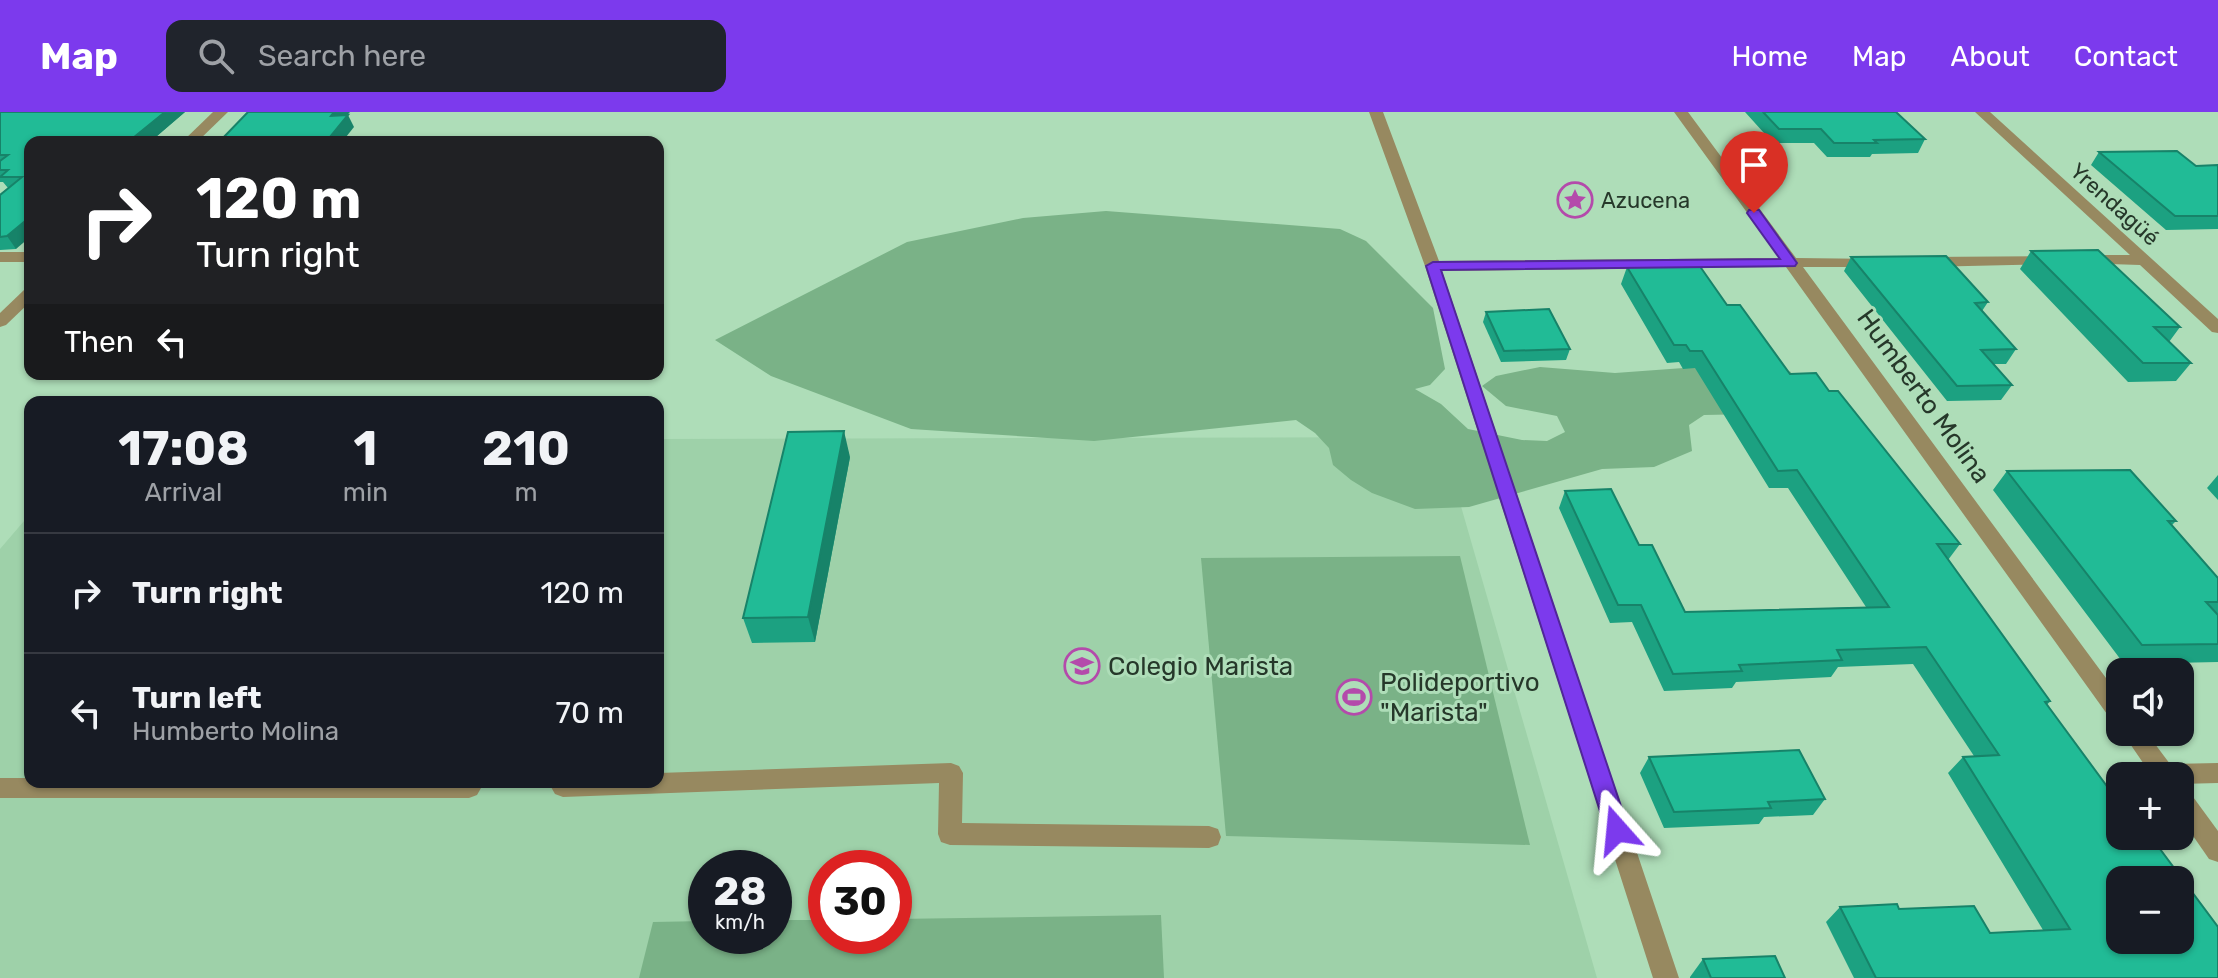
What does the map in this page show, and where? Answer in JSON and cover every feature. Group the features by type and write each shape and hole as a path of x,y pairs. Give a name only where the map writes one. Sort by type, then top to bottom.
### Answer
{"street":[{"path":"195,136 221,112"},
{"path":"1376,112 1433,266 1666,978"},
{"name":"Humberto Molina","path":"1681,112 2106,695"},
{"name":"Yrendagüé","path":"1982,112 2218,328"},
{"path":"0,257 24,257"},
{"path":"1433,266 2144,260"},
{"path":"0,322 24,299"},
{"path":"664,783 951,773 950,834 1209,837"},
{"path":"2194,774 2218,773"},
{"path":"0,788 469,788"},
{"path":"2194,817 2218,851"}],"shaded area":[{"path":"1106,211 1340,229 1366,241 1433,308 1445,369 1430,385 1415,389 1441,404 1468,429 1522,440 1547,441 1565,432 1557,416 1506,406 1482,386 1496,376 1540,367 1615,373 1766,362 1791,372 1788,386 1753,414 1704,415 1689,425 1692,451 1654,467 1602,469 1469,507 1415,509 1372,493 1351,480 1333,465 1329,448 1296,420 1094,441 911,429 771,376 715,340 907,242 1023,218"},
{"name":"Colegio Marista","path":"1441,437 1597,978 0,978 0,549 24,521 24,788 664,788 664,439"},
{"name":"Polideportivo \"Marista\"","path":"1460,556 1530,845 1226,836 1201,558"},
{"path":"1161,915 1164,978 639,978 653,922 688,921 688,954 792,954 792,920 808,920 808,954 912,954 912,919"}],"building":[{"path":"0,112 165,112 135,136 24,136 24,222 7,236 0,237 0,195 22,177 0,177 8,170 0,170 0,161 8,155 0,155"},
{"path":"248,112 334,112 331,116 348,115 331,136 225,136"},
{"path":"1763,112 1896,112 1925,139 1834,143 1821,129 1779,129"},
{"path":"2177,151 2196,166 2218,165 2218,216 2175,216 2099,152"},
{"path":"2098,250 2180,327 2154,327 2191,363 2143,363 2031,251"},
{"path":"1946,256 1988,302 1975,303 2016,349 1981,350 2012,385 1957,386 1851,257"},
{"path":"1699,265 1727,305 1740,305 1790,374 1816,373 1829,391 1838,391 1960,544 1937,544 2106,785 2106,850 2161,850 2173,866 2106,866 2106,954 2194,954 2194,895 2218,927 2218,978 1876,978 1840,907 1897,904 1899,909 1974,906 1990,933 2070,929 1963,757 1999,755 1926,647 1837,650 1842,660 1739,665 1742,671 1673,674 1641,605 1618,605 1565,491 1611,489 1639,545 1652,545 1685,612 1889,607 1797,470 1778,471 1702,351 1690,351 1686,345 1674,345 1627,267"},
{"path":"1549,309 1570,349 1504,351 1486,312"},
{"path":"844,431 808,617 743,618 788,432"},
{"path":"2130,470 2176,521 2168,521 2218,578 2218,602 2206,602 2218,615 2218,644 2142,645 2007,471"},
{"path":"1799,750 1825,799 1768,802 1771,808 1674,812 1649,757"},
{"path":"1775,956 1785,978 1711,978 1703,959"}],"place":[{"name":"Azucena","path":"1575,200"},
{"name":"Colegio Marista","path":"1082,666"},
{"name":"Polideportivo \"Marista\"","path":"1354,697"}],"route":[{"path":"1617,830 1433,266 1790,263 1754,213"}]}
